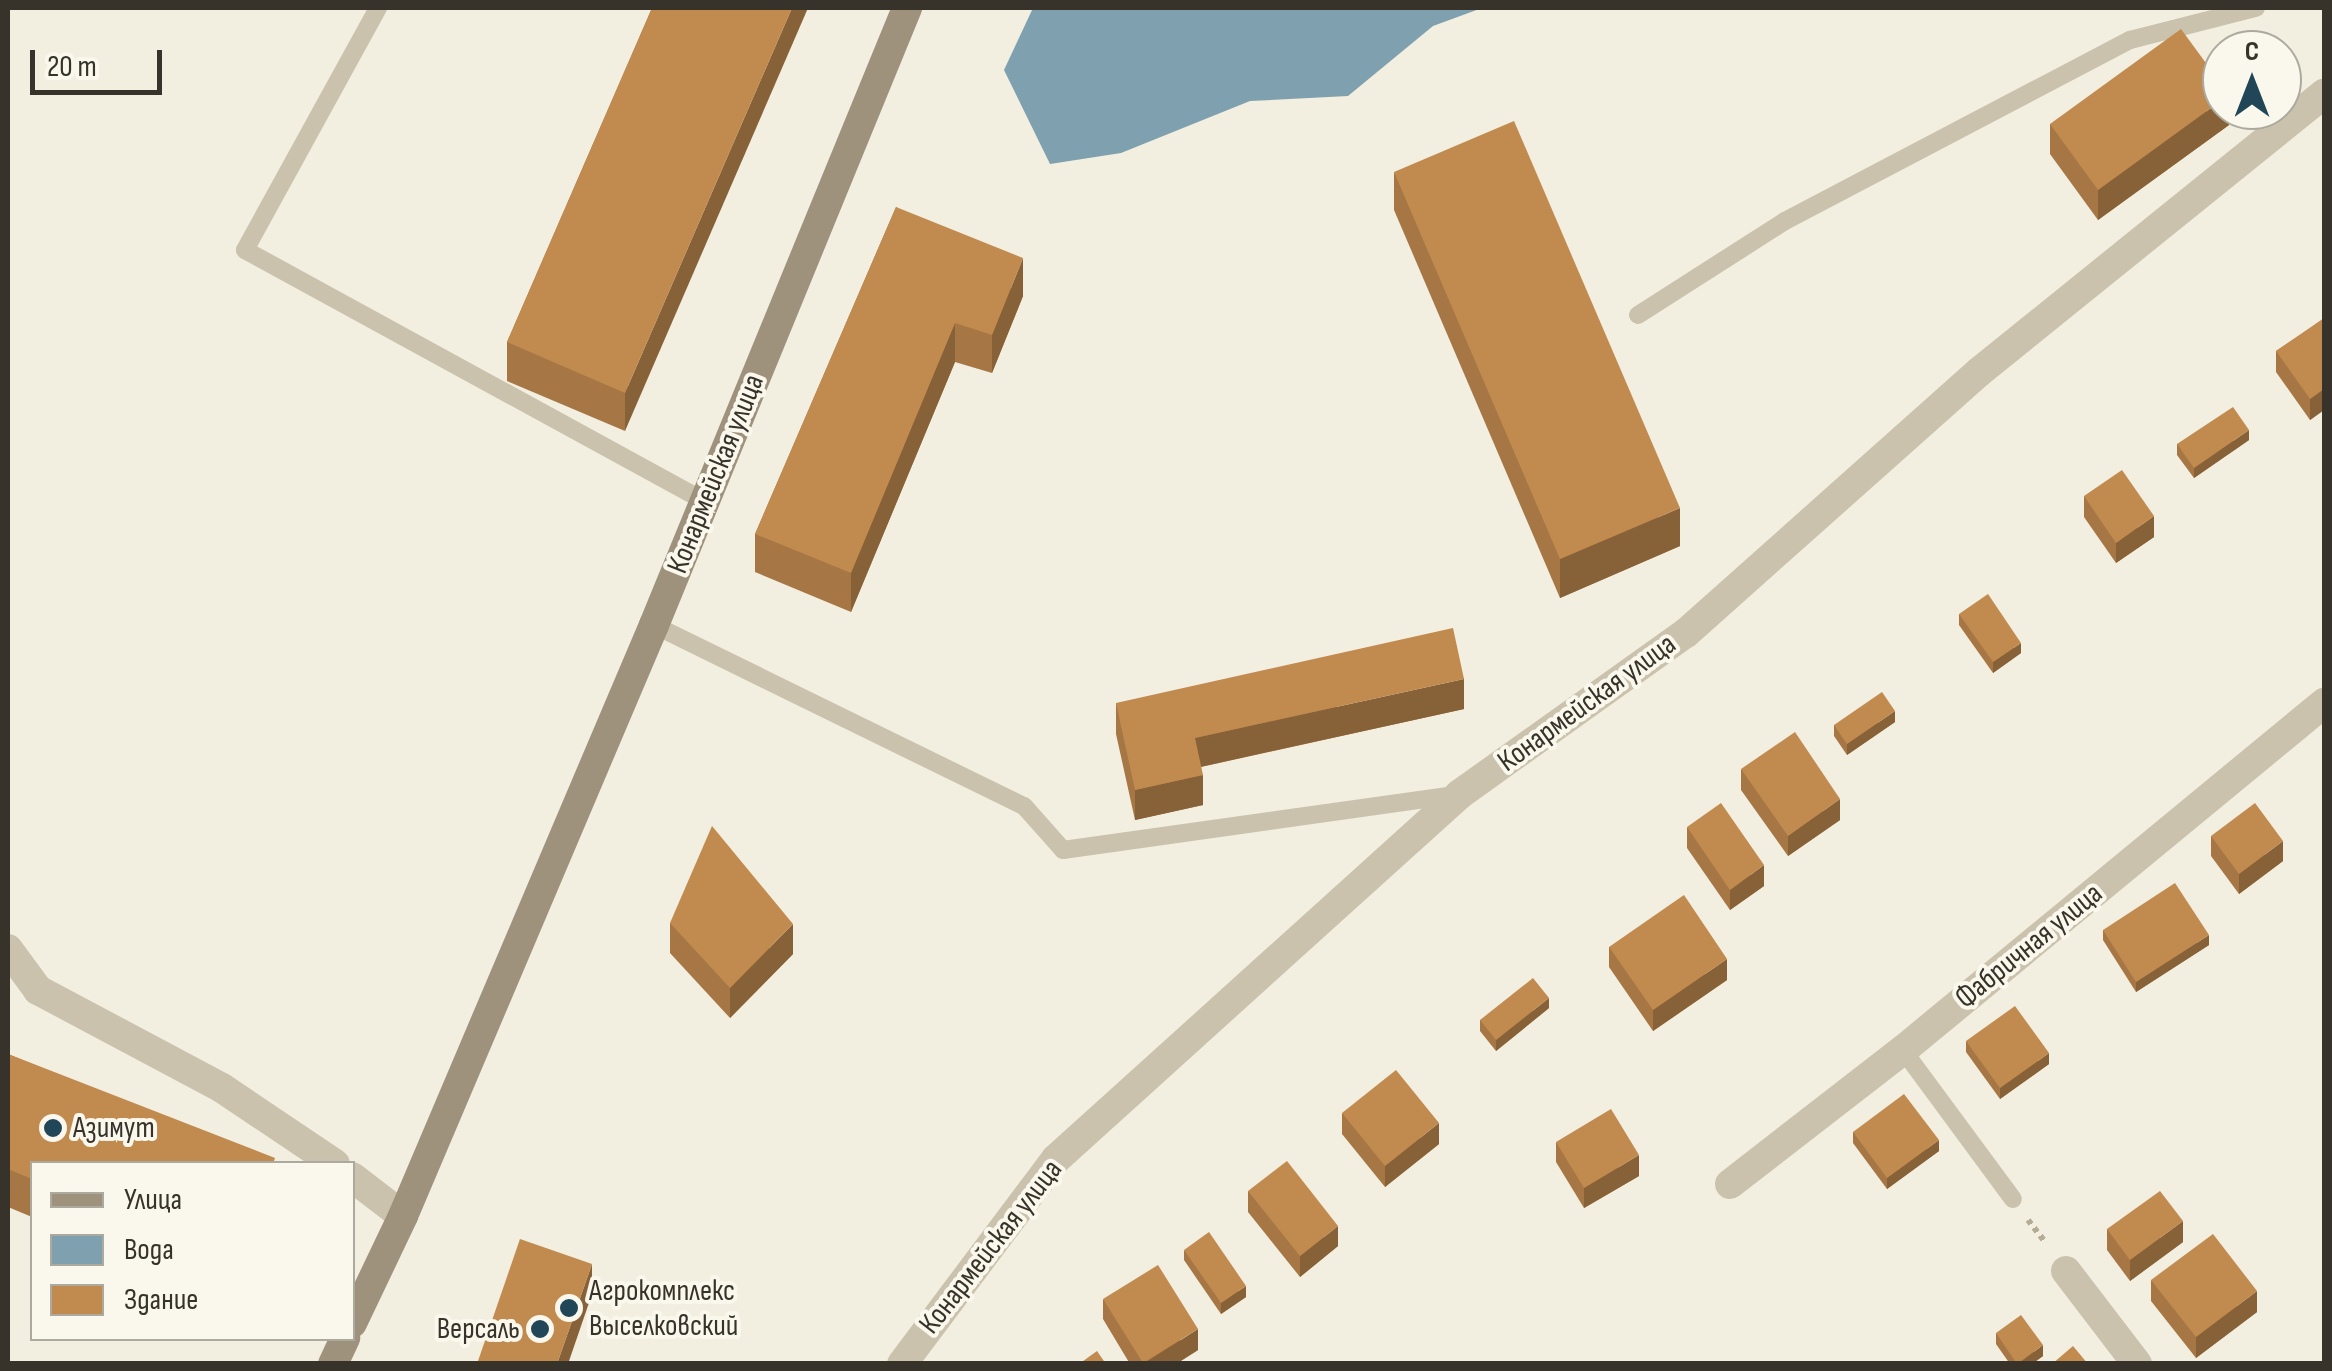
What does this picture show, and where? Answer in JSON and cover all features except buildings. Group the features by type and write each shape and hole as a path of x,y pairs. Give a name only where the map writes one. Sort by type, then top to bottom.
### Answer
{"main road":[{"name":"Конармейская улица","path":"355,1317 403,1216 654,625 907,8"},
{"path":"333,1364 344,1341"}],"street":[{"name":"Конармейская улица","path":"902,1364 1056,1160 1460,794 1686,633 1979,372 2324,94"},
{"name":"Фабричная улица","path":"1730,1184 1903,1050 2324,704"},
{"path":"8,949 38,990 222,1088 331,1161"},
{"path":"355,1179 403,1216"},
{"path":"2066,1270 2137,1364"}],"lane":[{"path":"378,8 244,250 704,501"},
{"path":"1638,315 1785,221 2130,40 2256,8"},
{"path":"654,625 1024,806 1063,850 1460,794"},
{"path":"1903,1050 2012,1199"}],"path":[{"path":"2012,1199 2066,1270"}],"water":[{"path":"1033,8 1482,8 1433,26 1348,96 1250,101 1121,153 1050,164 1004,70"}],"place":[{"name":"Азимут","path":"53,1128"},
{"name":"Агрокомплекс Выселковский","path":"569,1308"},
{"name":"Версаль","path":"540,1329"}]}
